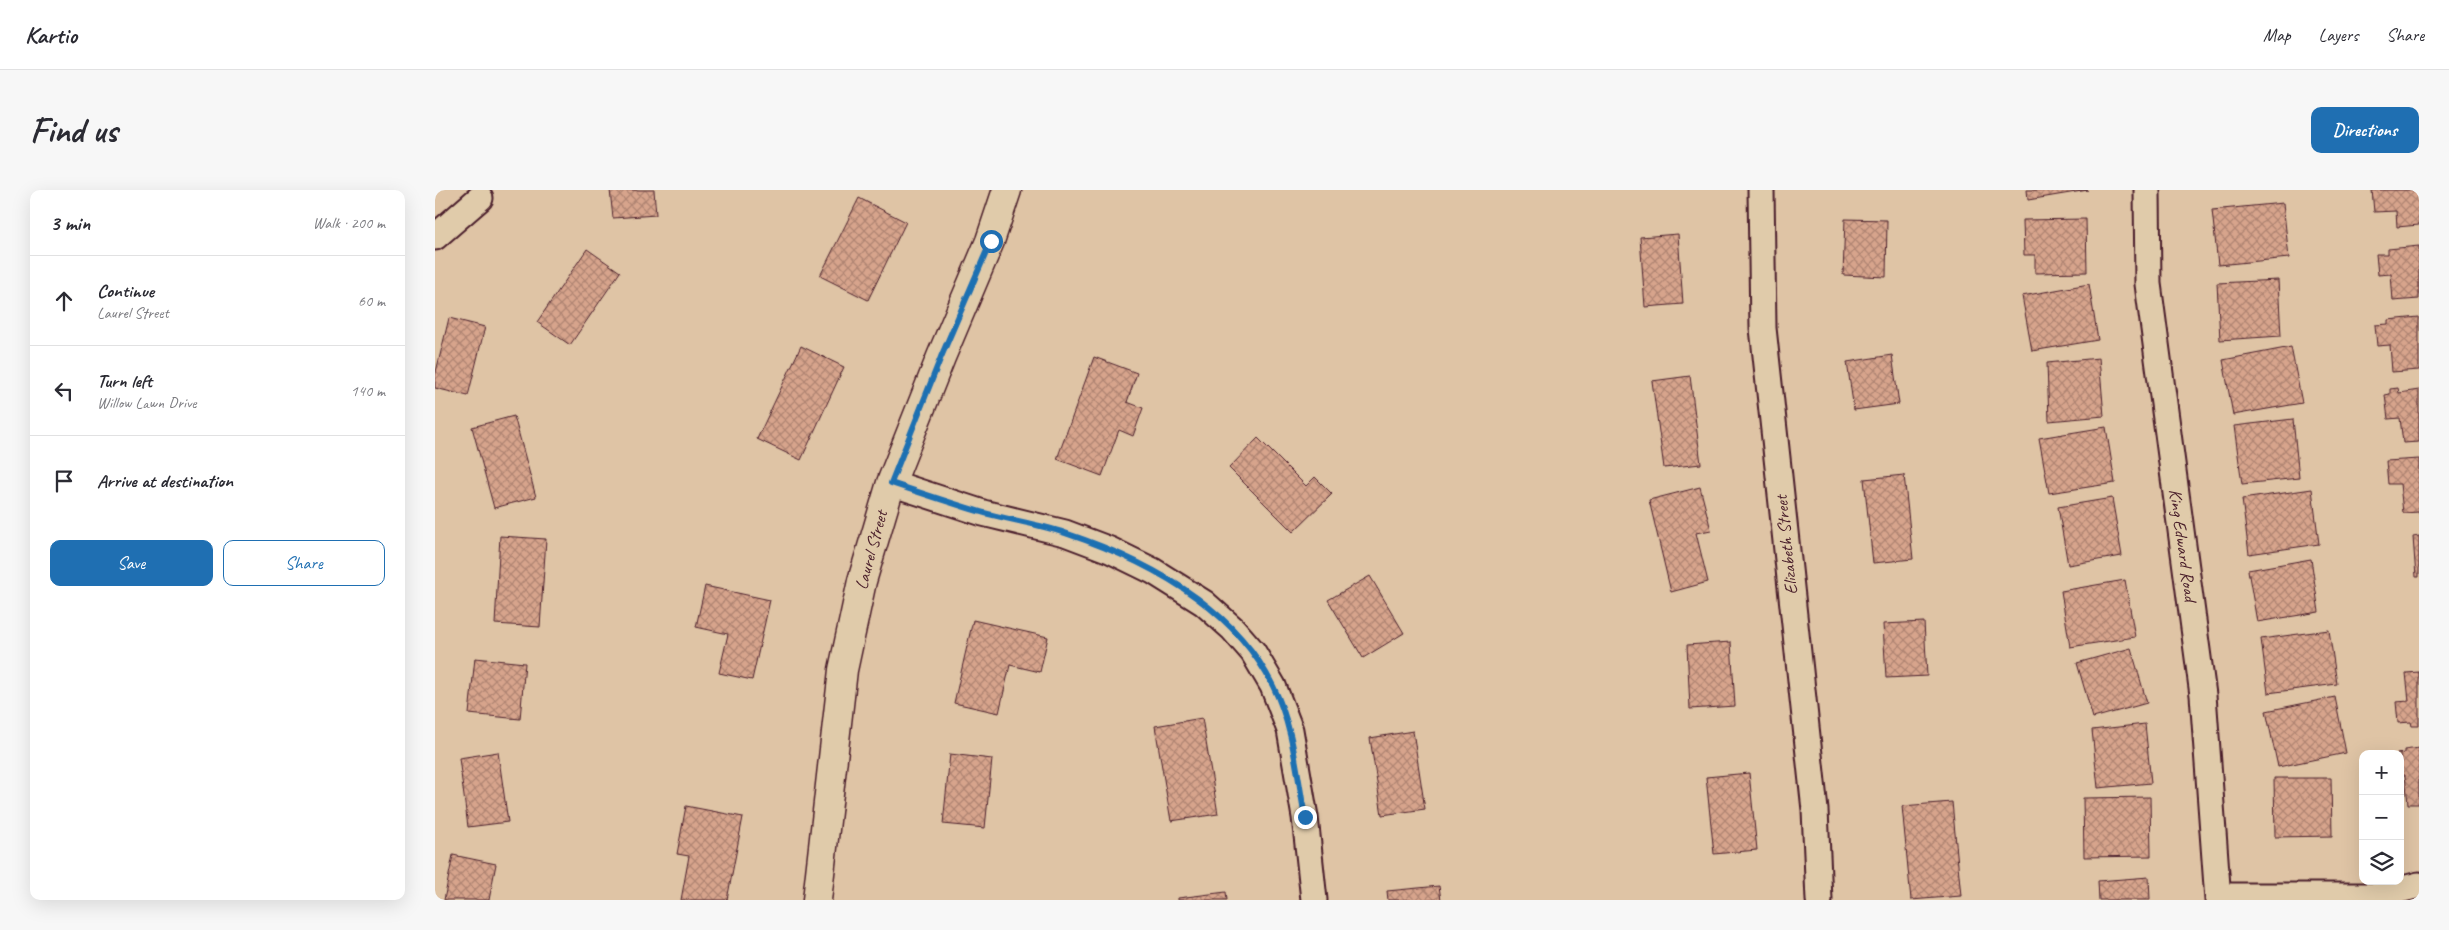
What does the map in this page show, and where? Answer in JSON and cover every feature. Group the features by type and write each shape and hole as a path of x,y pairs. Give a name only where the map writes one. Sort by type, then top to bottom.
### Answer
{"street":[{"name":"Laurel Street","path":"817,900 843,670 862,581 891,483 941,357 991,241 1007,190"},
{"name":"Elizabeth Street","path":"1761,190 1763,328 1815,810 1819,900"},
{"name":"King Edward Road","path":"2147,190 2148,284 2203,695 2218,898"},
{"path":"435,237 480,198"},
{"path":"891,483 983,513 1065,533 1110,550 1153,571 1204,603 1233,628 1253,652 1273,686 1290,730 1305,817 1314,900"},
{"path":"2218,898 2375,896 2419,885"}],"building":[{"path":"610,190 654,190 656,215 613,218"},
{"path":"2027,190 2088,190 2028,200"},
{"path":"2372,190 2419,190 2419,225 2397,227 2396,211 2374,212"},
{"path":"859,198 906,222 868,300 820,276"},
{"path":"2283,203 2289,258 2218,265 2212,210"},
{"path":"1845,219 1887,220 1886,277 1843,275"},
{"path":"2086,219 2087,272 2035,273 2035,255 2024,255 2023,220"},
{"path":"1678,234 1683,304 1645,307 1640,237"},
{"path":"2419,246 2419,299 2393,301 2391,274 2378,275 2376,254 2388,254 2388,249"},
{"path":"587,249 620,272 570,345 537,322"},
{"path":"2278,280 2281,336 2220,340 2217,283"},
{"path":"2089,284 2098,340 2032,351 2022,296"},
{"path":"2419,317 2419,370 2392,372 2390,345 2377,346 2375,325 2388,324 2388,320"},
{"path":"449,318 485,327 468,396 435,388 435,376"},
{"path":"801,346 844,367 801,460 757,439"},
{"path":"2291,347 2302,403 2233,415 2223,360"},
{"path":"1892,355 1899,404 1854,410 1847,362"},
{"path":"1094,357 1137,373 1127,402 1143,408 1133,436 1119,430 1102,476 1057,459"},
{"path":"2099,358 2104,416 2049,421 2047,363"},
{"path":"1690,376 1701,464 1664,468 1652,381"},
{"path":"2398,388 2399,393 2419,390 2419,442 2403,443 2400,418 2388,419 2385,395 2390,394 2390,389"},
{"path":"514,416 536,497 494,508 472,427"},
{"path":"2293,419 2299,478 2242,484 2234,426"},
{"path":"2106,427 2115,483 2049,493 2039,438"},
{"path":"1258,438 1306,486 1315,477 1332,494 1293,532 1229,468"},
{"path":"2419,459 2419,512 2403,513 2400,484 2388,484 2386,461"},
{"path":"1904,475 1913,559 1873,563 1864,479"},
{"path":"1700,487 1711,530 1696,533 1708,582 1671,592 1649,500"},
{"path":"2312,489 2319,544 2249,554 2242,499"},
{"path":"2112,498 2122,556 2068,565 2058,507"},
{"path":"500,536 546,539 540,627 495,624"},
{"path":"2419,536 2419,577 2416,577 2413,537"},
{"path":"2311,559 2319,612 2257,622 2248,570"},
{"path":"1370,576 1404,633 1363,658 1328,600"},
{"path":"2125,580 2135,637 2070,647 2061,591"},
{"path":"705,586 770,600 752,680 719,673 728,634 696,627"},
{"path":"973,620 1048,637 1040,672 1010,665 999,713 954,703"},
{"path":"1924,622 1927,676 1886,678 1883,624"},
{"path":"2329,630 2337,684 2268,693 2261,639"},
{"path":"1731,642 1735,706 1690,709 1687,645"},
{"path":"2131,648 2147,703 2093,718 2077,663"},
{"path":"475,658 525,663 520,719 469,714"},
{"path":"2419,672 2419,726 2412,726 2411,722 2398,723 2396,702 2409,701 2406,673"},
{"path":"2335,697 2346,753 2278,767 2266,711"},
{"path":"1202,718 1218,814 1171,821 1155,726"},
{"path":"2145,724 2151,783 2098,788 2092,730"},
{"path":"1413,731 1425,809 1382,815 1370,738"},
{"path":"2419,748 2419,804 2408,804 2404,775 2404,750"},
{"path":"498,752 508,822 468,827 459,758"},
{"path":"950,754 992,759 985,828 943,824"},
{"path":"1749,773 1757,850 1714,854 1706,777"},
{"path":"2274,778 2331,778 2332,836 2275,837"},
{"path":"2150,797 2151,856 2084,857 2083,798"},
{"path":"1952,802 1961,896 1911,900 1902,806"},
{"path":"686,806 743,817 727,900 681,900 689,856 677,854"},
{"path":"453,855 496,864 489,900 444,900"},
{"path":"2149,877 2150,900 2099,900 2098,881"},
{"path":"1439,886 1441,900 1388,900 1387,891"},
{"path":"1226,892 1227,900 1178,900 1178,898"}],"route":[{"path":"991,241 941,357 891,483 983,513 1007,517 1065,533 1110,550 1153,571 1204,603 1233,628 1253,652 1273,686 1290,730 1305,817"}]}
